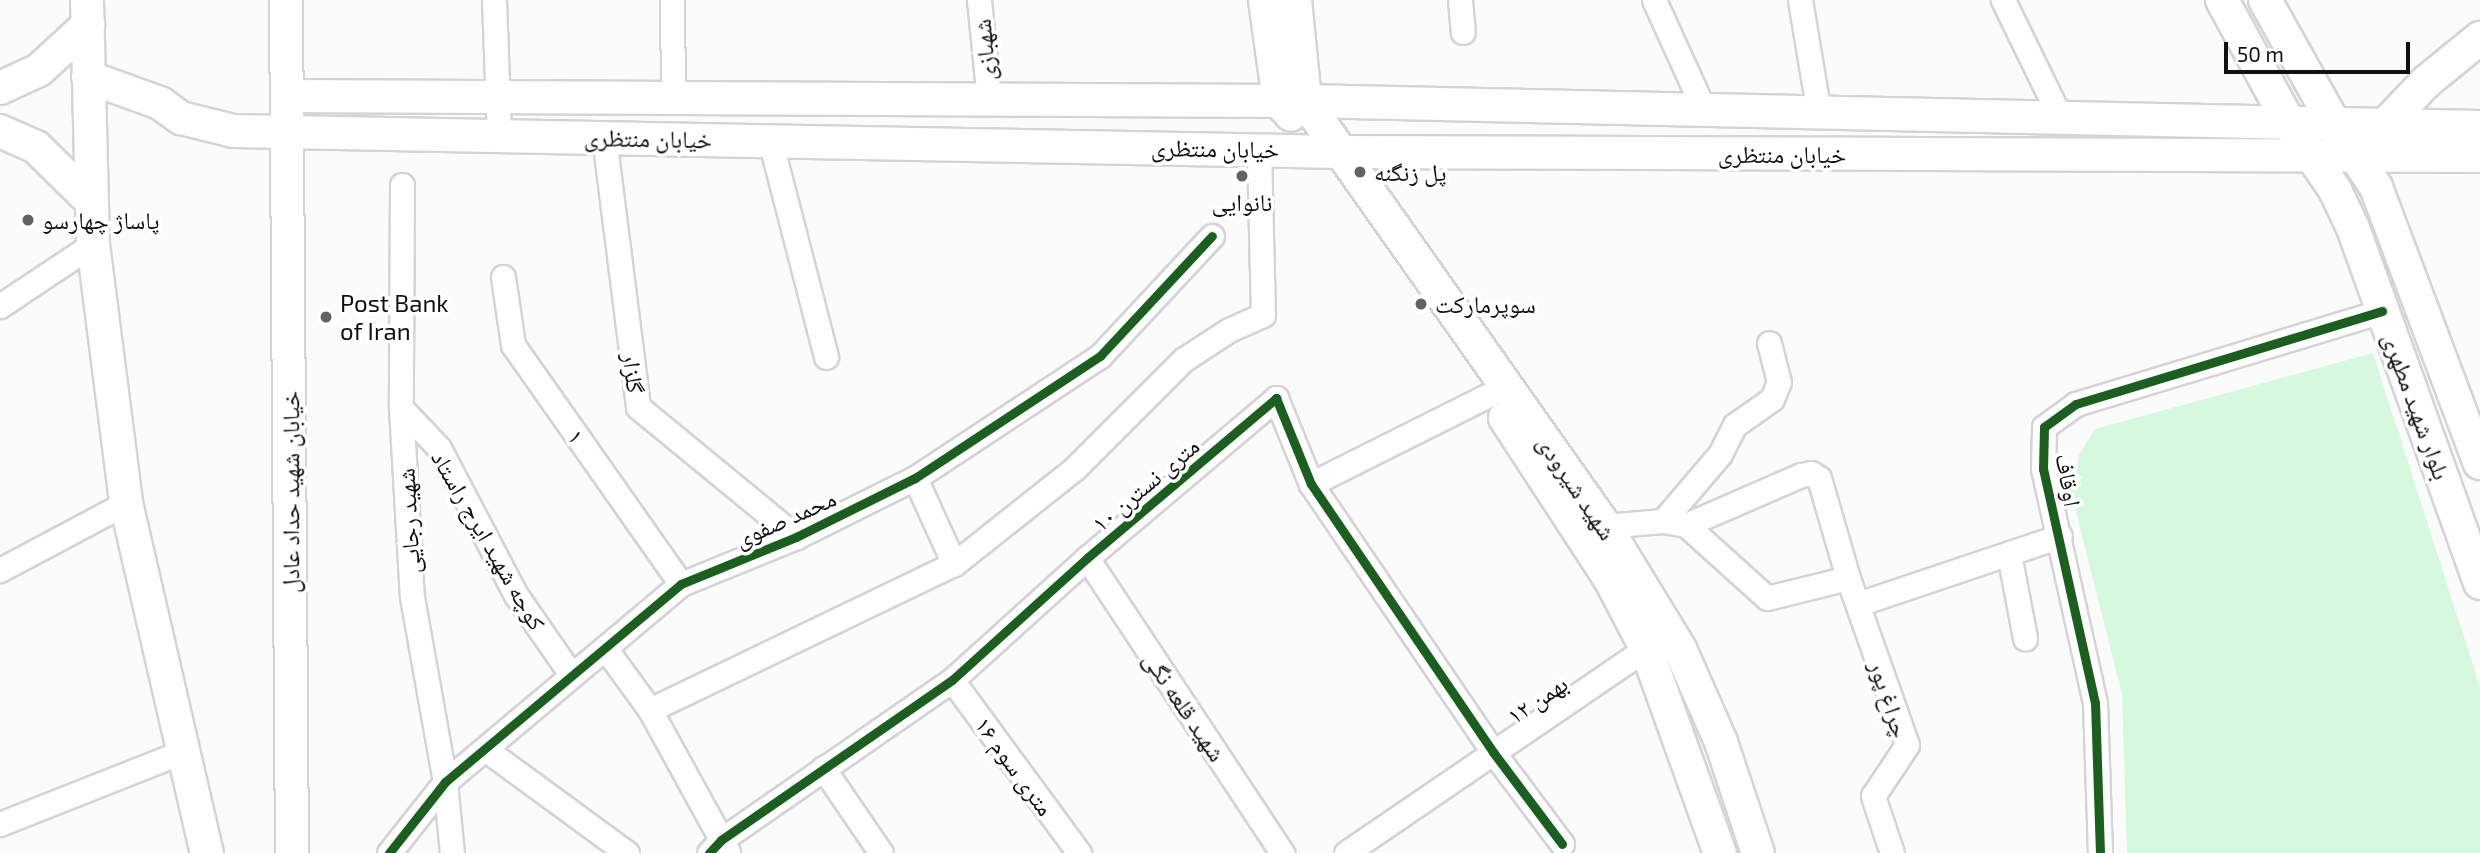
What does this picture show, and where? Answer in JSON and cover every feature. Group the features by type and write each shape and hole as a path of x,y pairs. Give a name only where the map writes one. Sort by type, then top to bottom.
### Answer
{"main road":[{"name":"خیابان شهید حداد عادل","path":"286,0 289,848"},
{"path":"1265,0 1292,101 1329,151"},
{"path":"1292,101 1295,0"},
{"name":"بلوار شهید مطهری","path":"2222,0 2290,123 2313,156 2353,228 2478,570"},
{"name":"بلوار شهید مطهری","path":"2265,0 2334,125 2375,187 2398,240 2480,463"},
{"path":"88,13 89,199 125,503 207,853"},
{"path":"0,89 39,70 88,13"},
{"path":"2385,140 2426,82 2480,38"},
{"name":"خیابان منتظری","path":"88,77 160,103 181,118 233,131 1329,151 2313,156 2353,153 2385,140"},
{"name":"خیابان منتظری","path":"288,96 1292,101 1705,112 2060,117 2334,125 2385,140"},
{"path":"2385,140 2480,127"},
{"path":"0,131 36,147 89,199"},
{"path":"2385,140 2480,156"},
{"name":"شهید شیرودی","path":"1329,151 1610,579 1646,648 1720,853"},
{"name":"شهید شیرودی","path":"1329,151 1605,526 1680,649 1721,741 1758,853"}],"street":[{"path":"494,0 499,135"},
{"path":"672,0 673,98"},
{"name":"شهبازی","path":"979,0 989,101"},
{"path":"1460,0 1463,32"},
{"path":"1654,0 1705,112"},
{"path":"1800,0 1819,114"},
{"path":"2003,0 2060,117"},
{"name":"گلزار","path":"604,137 639,407 796,537"},
{"path":"770,140 826,357"},
{"path":"650,710 954,564 1075,468 1183,360 1229,330 1264,315 1259,149"},
{"name":"شهید رجایی","path":"402,185 401,408 412,597 445,782 452,853"},
{"name":"محمد صفوی","path":"388,853 445,782 681,584 796,537 915,478 1100,356 1212,236"},
{"path":"0,306 93,244"},
{"name":"۱","path":"503,277 513,345 681,584"},
{"name":"اوقاف","path":"2100,853 2095,703 2043,469 2044,427 2076,404 2382,311"},
{"path":"1662,521 1720,454 1735,425 1772,398 1779,382 1769,343"},
{"path":"1311,484 1489,395"},
{"name":"۱۰ متری نسترن","path":"720,849 823,768 952,680 1087,558 1276,398 1311,484 1493,752 1562,844"},
{"name":"کوچه شهید ایرج راستاد","path":"401,408 439,448 516,595 572,676"},
{"name":"چراغ پور","path":"1686,525 1811,473 1819,478 1848,578 1907,745 1873,796 1892,853"},
{"path":"915,478 954,564"},
{"path":"0,570 125,503"},
{"path":"1605,526 1662,521 1686,525 1768,598 1848,578"},
{"path":"1858,604 2060,536"},
{"path":"2009,554 2025,638"},
{"name":"شهید قلعه نگی","path":"1087,558 1282,853"},
{"path":"605,648 650,710 720,849"},
{"name":"۱۲ بهمن","path":"1346,853 1646,648"},
{"name":"۱۶ متری سوم","path":"952,680 1079,853"},
{"path":"485,749 626,853"},
{"path":"0,824 184,751"},
{"path":"823,768 881,853"}],"green space":[{"path":"2373,353 2480,687 2480,853 2127,853 2122,694 2071,492 2079,455 2095,429"}],"cycle path":[{"path":"389,853 445,782 681,584 796,537 915,478 1100,356 1212,236"},
{"path":"2100,853 2095,703 2043,469 2044,427 2076,404 2382,311"},
{"path":"709,853 721,840 952,680 1087,558 1276,398 1311,484 1493,752 1562,844"}],"place":[{"name":"پل زنگنه","path":"1360,172"},
{"name":"نانوایی","path":"1242,176"},
{"name":"پاساژ چهارسو","path":"28,220"},
{"name":"سوپرمارکت","path":"1421,304"},
{"name":"Post Bank of Iran","path":"326,317"}]}
